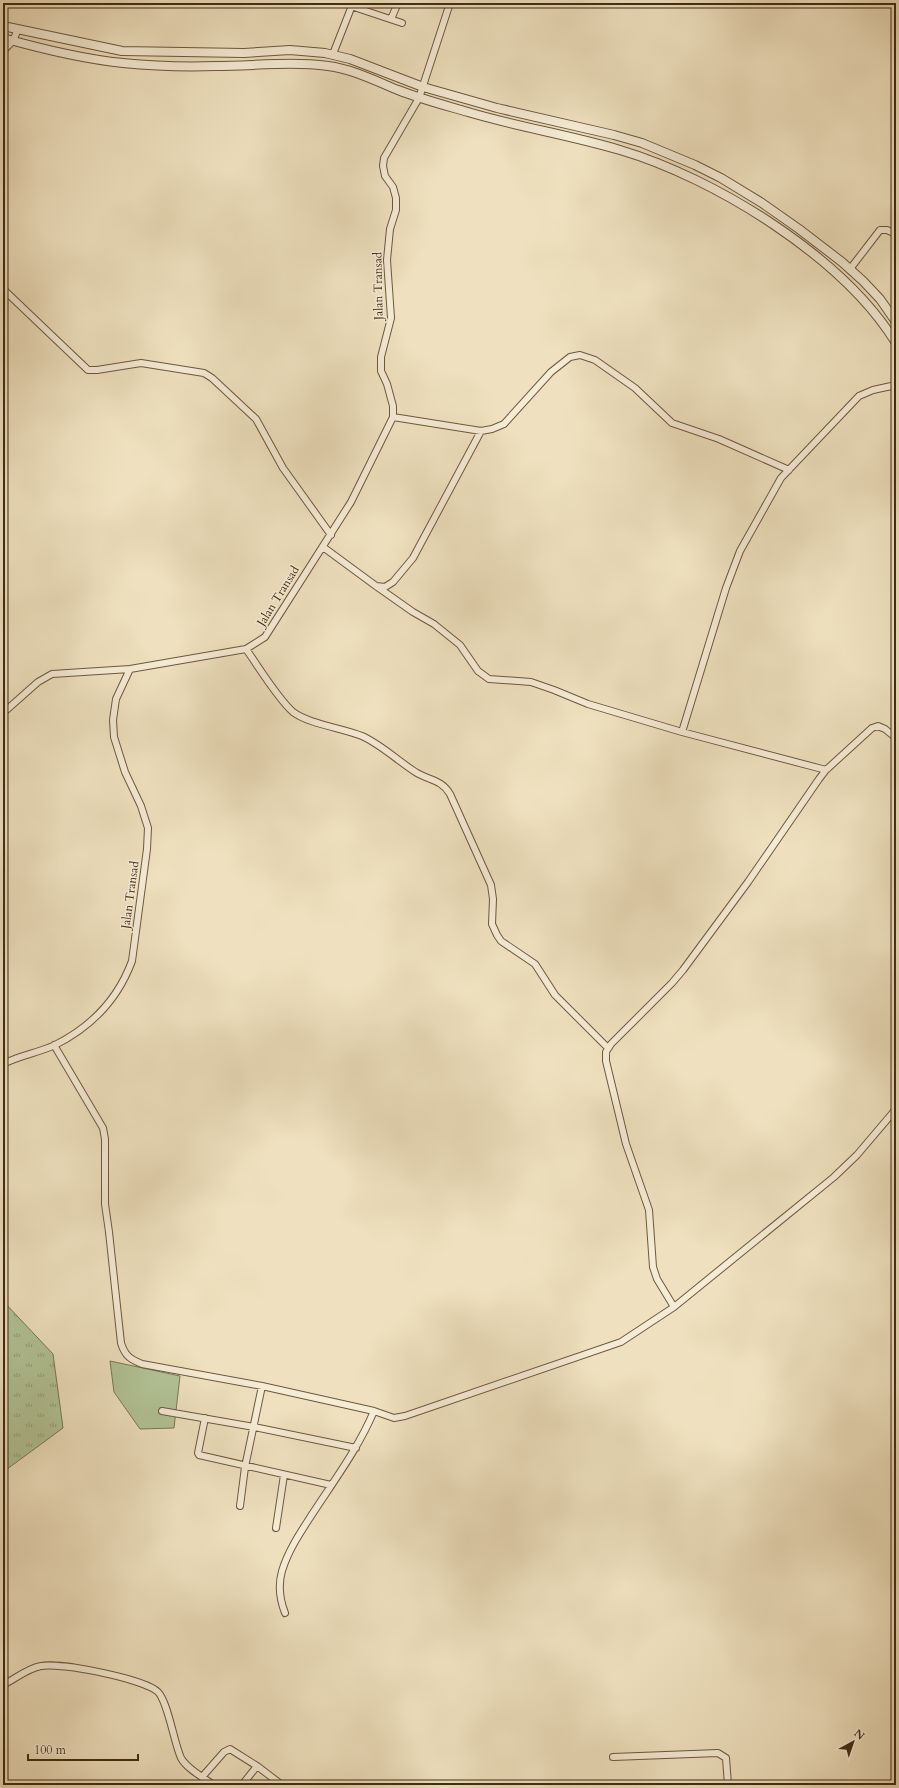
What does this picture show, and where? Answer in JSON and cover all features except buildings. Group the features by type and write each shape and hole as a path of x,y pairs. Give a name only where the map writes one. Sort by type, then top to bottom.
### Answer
{"street":[{"path":"391,19 398,3"},
{"name":"Jalan Transad","path":"3,1064 14,1058 54,1045 81,1030 104,1010 126,977 132,961 147,849 148,828 141,806 125,772 114,736 113,720 116,699 130,669 246,649 265,637 351,502 393,417 393,406 387,384 381,371 381,357 391,318 387,260 390,229 396,210 396,198 393,187 385,176 383,166 384,158 419,98 450,3"},
{"path":"333,54 352,5 402,23"},
{"path":"3,26 122,51 244,53 290,50 333,54 423,87 498,108 642,143 695,165 762,203 799,229 850,269 880,299 896,322"},
{"path":"3,51 13,41 18,29"},
{"path":"3,38 44,49 122,63 215,66 299,64 332,66 419,98 495,120 620,150 661,164 735,200 769,221 826,265 874,313 896,343"},
{"path":"159,64 160,52"},
{"path":"850,269 880,230 887,230 896,234"},
{"path":"3,289 88,370 146,364 204,373 212,378 256,419 283,468 331,535"},
{"path":"393,417 480,431 492,429 504,424 551,372 570,357 580,355 595,360 635,388 672,423 719,439 789,470"},
{"path":"682,732 726,588 740,551 777,485 789,470 859,396 873,390 896,385"},
{"path":"376,586 385,587 393,582 413,558 480,431"},
{"path":"323,547 413,612 434,624 460,645 478,670 489,679 531,682 588,704 682,732 826,770"},
{"path":"246,649 293,712 303,718 362,736 376,744 418,774 444,785 450,794 491,885 493,899 492,924 497,935 501,941 535,964 555,995 608,1048"},
{"path":"3,713 38,682 52,674 130,669"},
{"path":"674,1307 653,1268 649,1210 626,1144 606,1061 606,1052 608,1048 683,970 748,882 826,770 872,728 878,726 885,729 896,738"},
{"path":"54,1045 103,1128 106,1139 105,1204 121,1343 126,1355 131,1360 142,1364 262,1386 374,1411 394,1418 405,1416 520,1376 611,1347 630,1336 674,1307 834,1177 857,1155 896,1109"},
{"path":"240,1506 262,1386"},
{"path":"162,1410 356,1448"},
{"path":"285,1613 280,1596 282,1571 297,1538 356,1448 366,1431 374,1411"},
{"path":"205,1418 198,1455 331,1485"},
{"path":"276,1528 284,1475"},
{"path":"3,1685 35,1667 46,1665 69,1666 114,1675 153,1688 162,1697 181,1757 202,1777 214,1785"},
{"path":"202,1777 224,1752 230,1749 257,1766 282,1785"},
{"path":"613,1757 718,1753 726,1758 728,1785"},
{"path":"242,1785 257,1766"}],"green space":[{"path":"3,1301 53,1354 63,1428 3,1472"},
{"path":"110,1361 180,1376 174,1428 140,1429 114,1392"}]}
